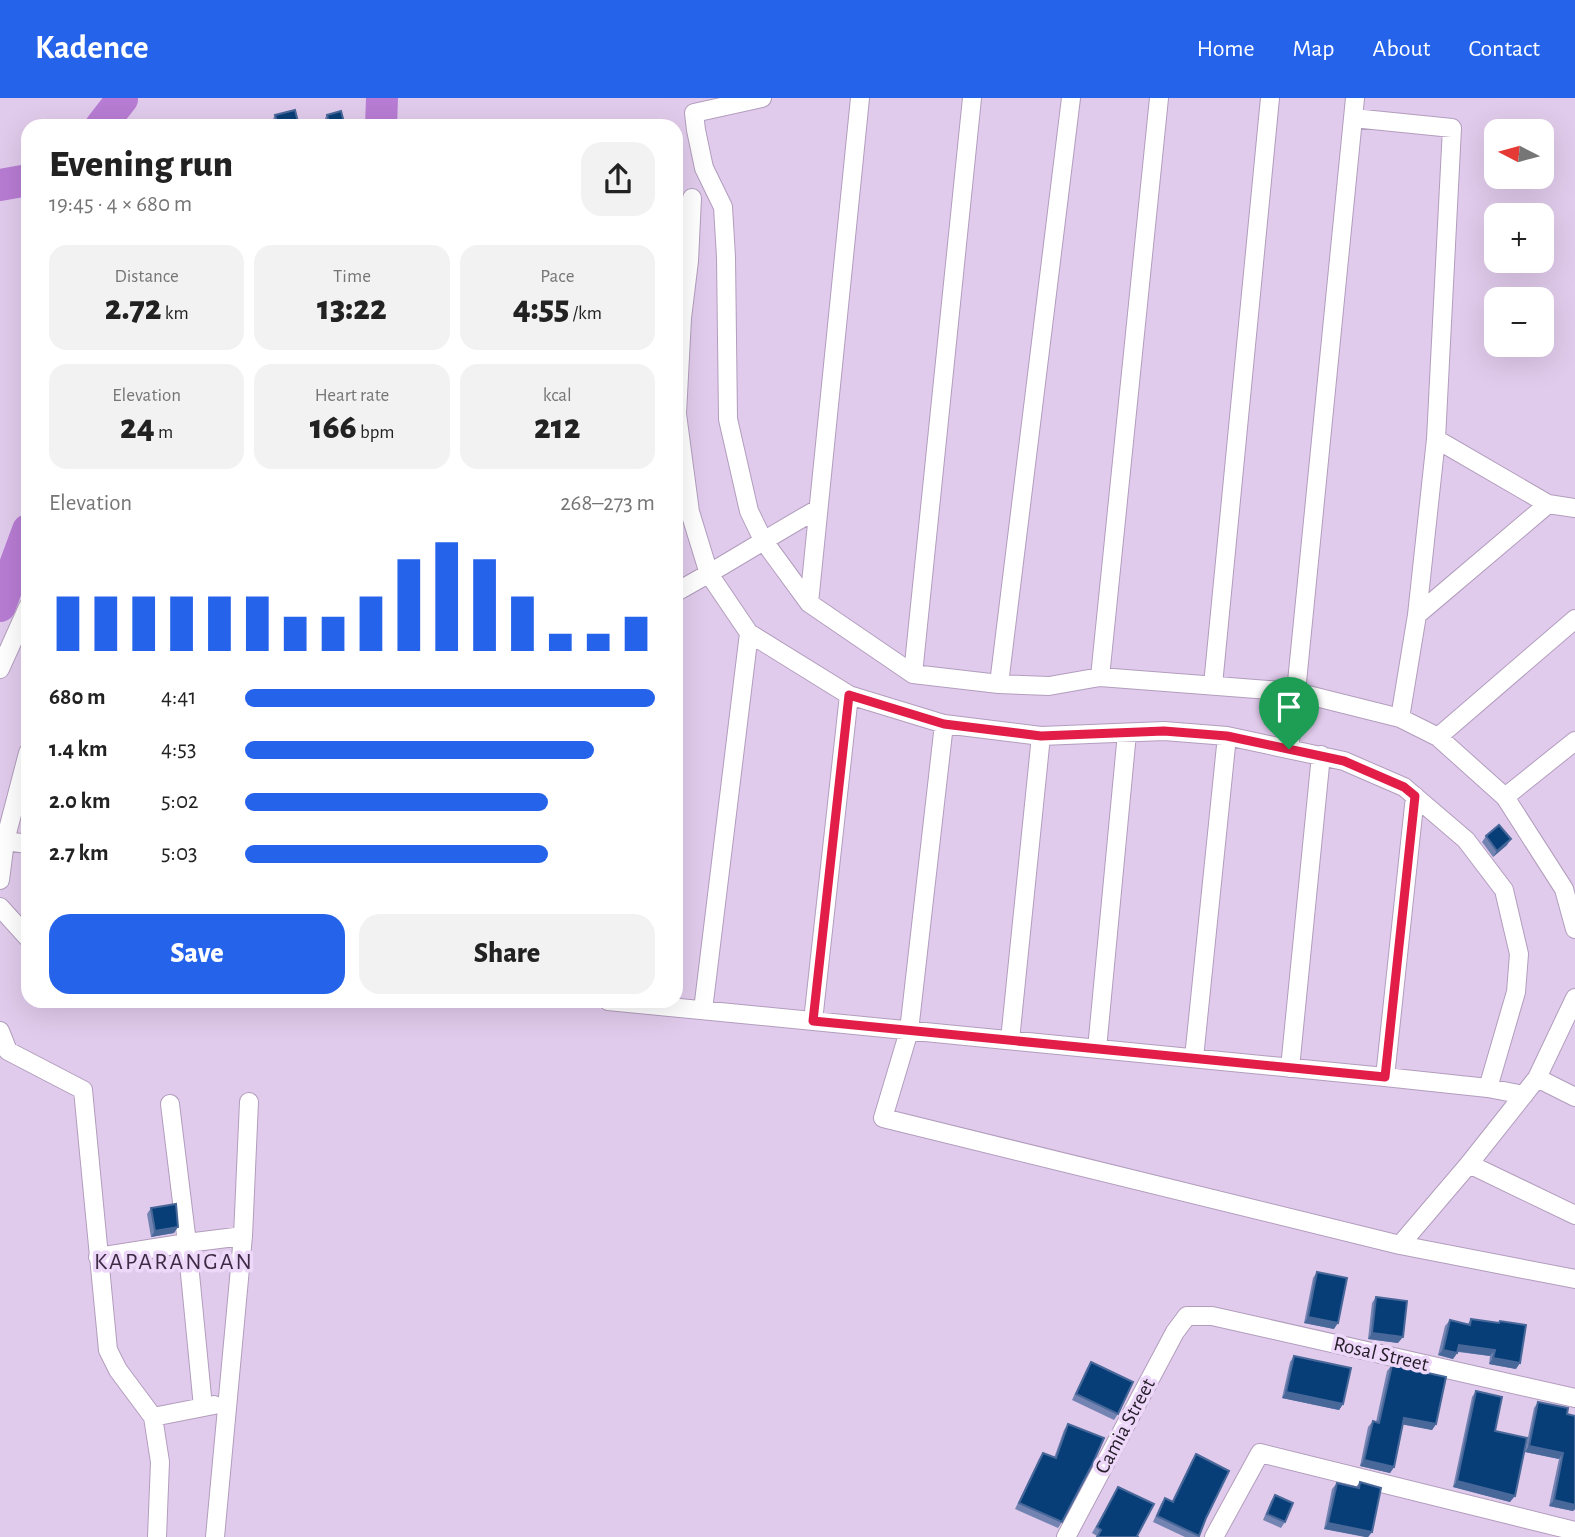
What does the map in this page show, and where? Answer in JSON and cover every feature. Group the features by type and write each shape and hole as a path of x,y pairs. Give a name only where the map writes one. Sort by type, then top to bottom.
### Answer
{"street":[{"path":"762,98 694,113 704,168 723,207 728,419 749,511 763,540 808,603 913,674 999,684 1049,686 1100,677 1296,692 1400,718 1438,737 1505,797 1569,885 1575,929"},
{"path":"808,603 860,98"},
{"path":"913,674 972,98"},
{"path":"999,684 1070,98"},
{"path":"1100,677 1159,98"},
{"path":"1213,685 1270,98"},
{"path":"1289,749 1355,98"},
{"path":"1353,118 1451,128 1436,439 1418,615 1400,718"},
{"path":"683,295 689,261 684,201 716,191"},
{"path":"1436,439 1548,504 1575,508"},
{"path":"1418,615 1548,504"},
{"path":"683,588 818,509"},
{"path":"683,512 709,574 749,633 849,695 944,724 1041,736 1164,731 1227,736 1344,761 1404,787 1466,841 1504,890 1519,954 1516,992 1488,1088"},
{"path":"1438,737 1575,619"},
{"path":"0,669 21,622"},
{"path":"703,1010 749,633"},
{"path":"813,1021 849,695"},
{"path":"944,724 909,1031 883,1118 1399,1245 1575,1279"},
{"path":"1097,1049 1127,733"},
{"path":"1010,1040 1041,736"},
{"path":"1194,1058 1227,736"},
{"path":"1505,797 1575,741"},
{"path":"1290,1068 1321,755"},
{"path":"0,880 5,841 21,780"},
{"path":"1385,1077 1415,796"},
{"path":"5,841 21,843"},
{"path":"0,906 21,930"},
{"path":"1399,1245 1469,1164 1537,1078 1575,998"},
{"path":"682,1008 1385,1077 1488,1088 1524,1095"},
{"path":"0,1031 8,1051 83,1090 108,1350 118,1370 153,1417 160,1462 158,1537"},
{"path":"1537,1078 1575,1097"},
{"path":"215,1537 243,1236 249,1102"},
{"path":"170,1104 187,1243 202,1407"},
{"path":"1469,1164 1575,1215"},
{"path":"98,1257 243,1236"},
{"name":"Rosal Street","path":"1187,1316 1212,1316 1575,1398"},
{"name":"Camia Street","path":"1066,1537 1175,1332 1187,1316"},
{"path":"153,1417 228,1402"},
{"path":"1214,1537 1260,1452 1575,1531"}],"building":[{"path":"295,110 297,119 276,119 275,115"},
{"path":"341,111 343,119 328,119 327,115"},
{"path":"1499,825 1511,839 1497,851 1486,836"},
{"path":"176,1204 178,1227 155,1231 151,1208"},
{"path":"1317,1272 1347,1278 1338,1323 1308,1317"},
{"path":"1376,1297 1407,1301 1403,1337 1372,1333"},
{"path":"1471,1319 1526,1325 1520,1363 1493,1358 1495,1350 1459,1345 1457,1353 1443,1350 1450,1320 1470,1325"},
{"path":"1294,1356 1351,1368 1343,1404 1286,1392"},
{"path":"1091,1362 1133,1382 1118,1414 1076,1394"},
{"path":"1392,1365 1446,1377 1436,1424 1404,1418 1394,1467 1364,1460 1373,1421 1379,1423"},
{"path":"1476,1391 1502,1397 1495,1431 1527,1438 1515,1496 1457,1481"},
{"path":"1538,1402 1568,1408 1567,1414 1575,1416 1575,1505 1554,1500 1563,1453 1529,1446"},
{"path":"1068,1424 1104,1438 1062,1522 1019,1503 1043,1453 1056,1458"},
{"path":"1196,1454 1229,1471 1199,1536 1157,1516 1165,1498 1173,1502"},
{"path":"1360,1482 1381,1488 1372,1532 1328,1523 1337,1483 1359,1488"},
{"path":"1118,1487 1154,1504 1138,1537 1097,1537 1101,1530 1097,1527"},
{"path":"1275,1495 1293,1503 1285,1522 1267,1514"}],"waterway":[{"path":"381,119 382,98"},
{"path":"106,119 122,99"},
{"path":"0,185 21,181"},
{"path":"0,606 21,549"}],"district":[{"name":"KAPARANGAN","path":"174,1262"}],"route":[{"path":"849,695 944,724 1041,736 1164,731 1227,736 1289,749 1344,761 1404,787 1415,796 1385,1077 813,1021 849,695"}]}
